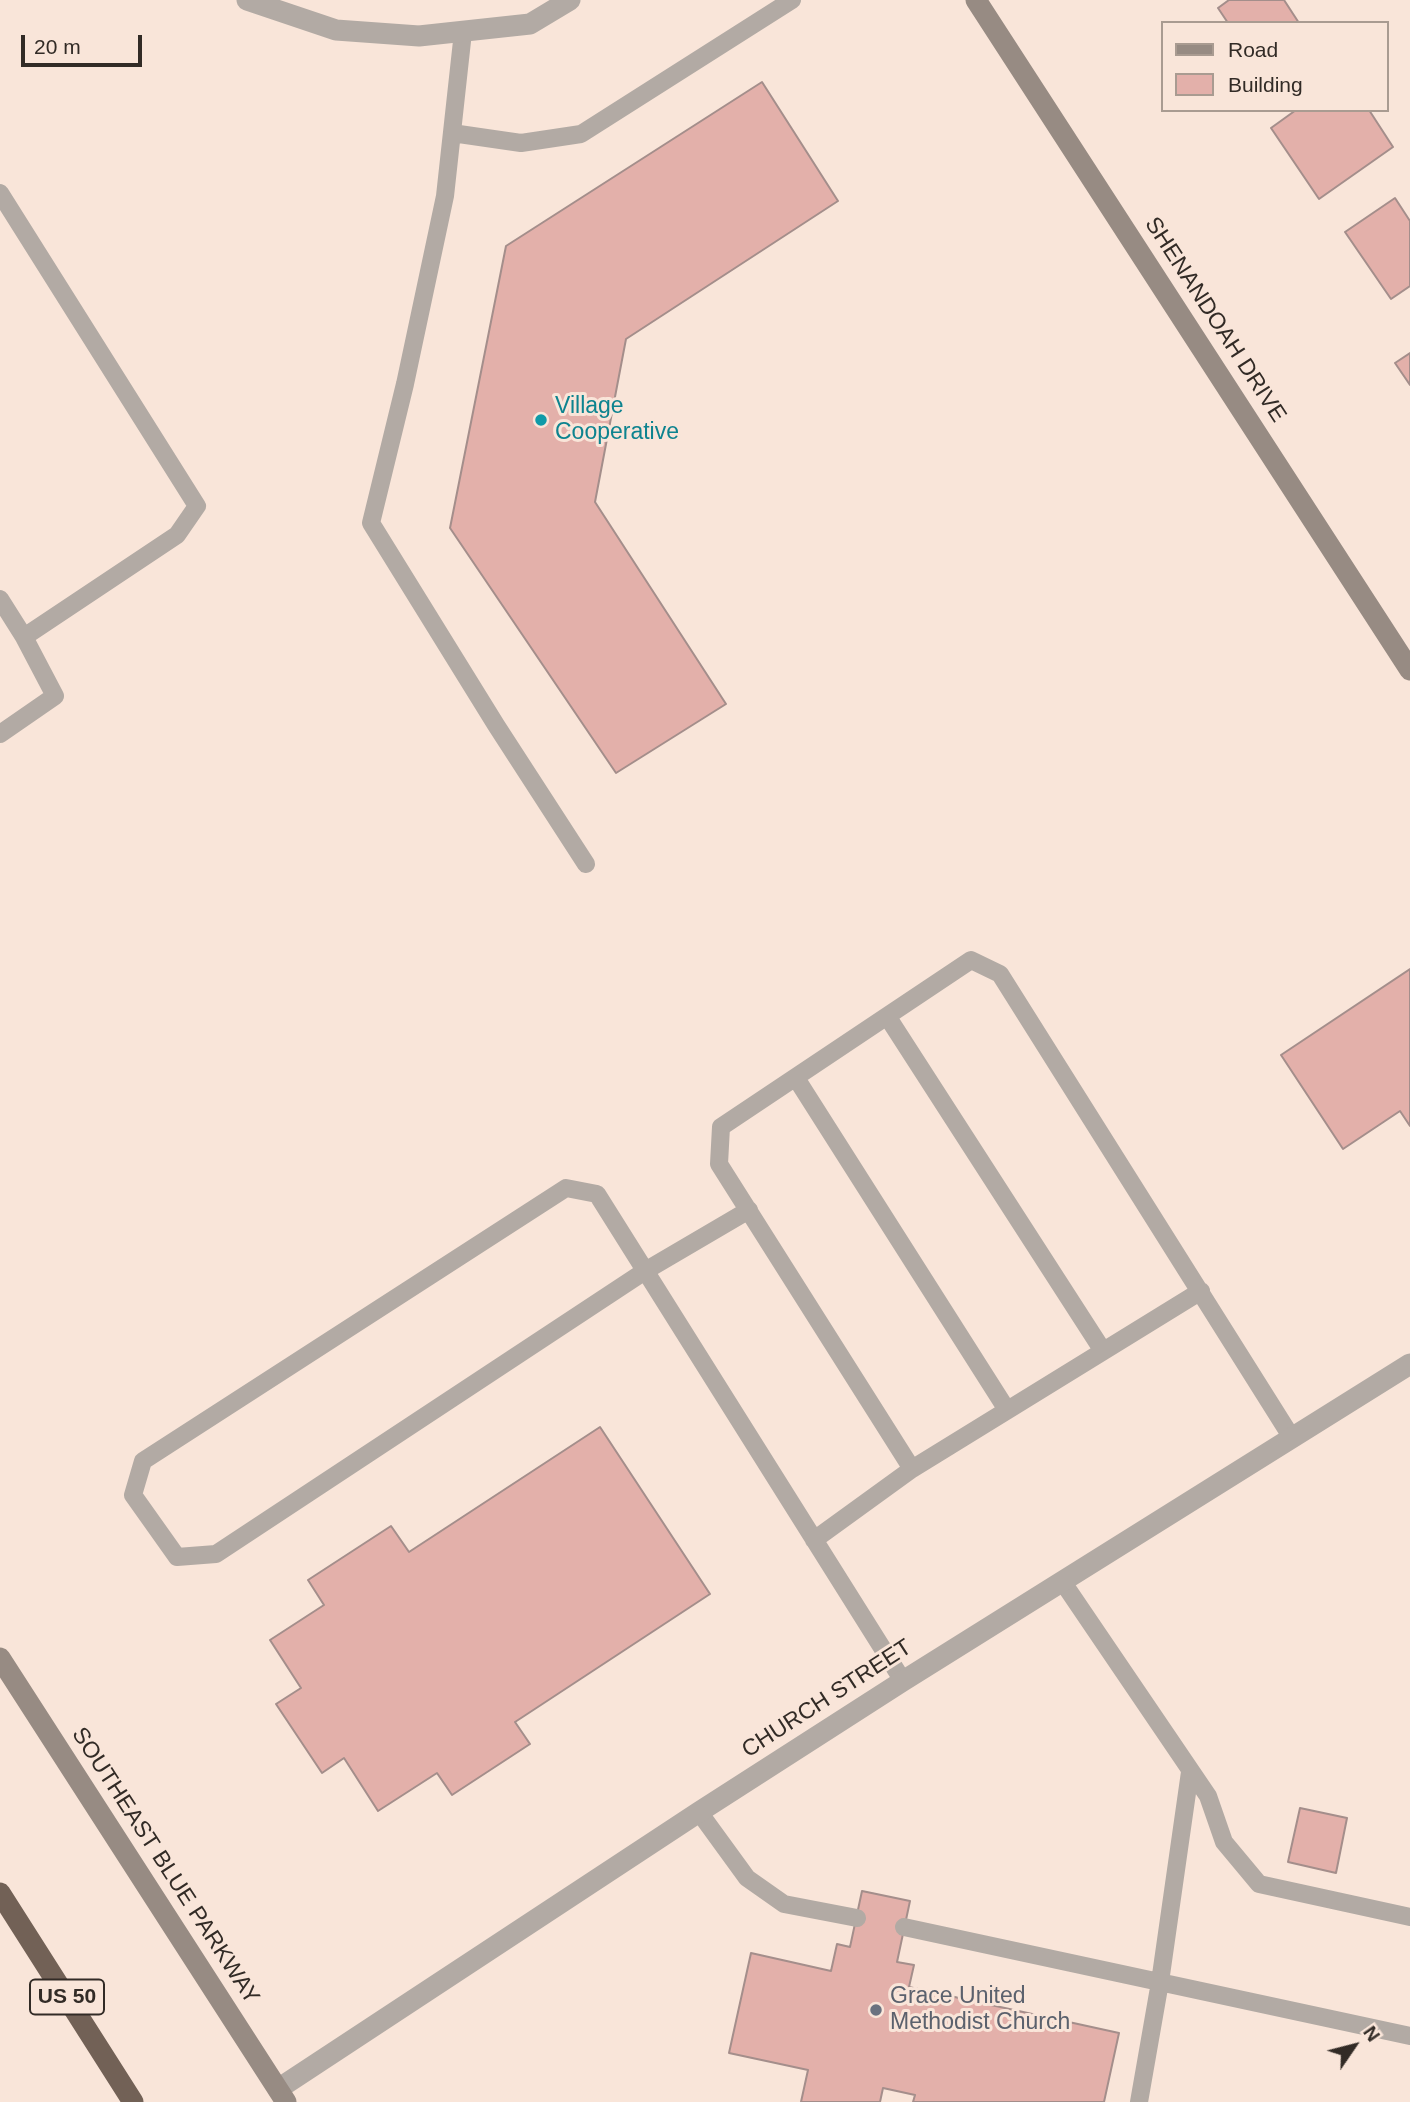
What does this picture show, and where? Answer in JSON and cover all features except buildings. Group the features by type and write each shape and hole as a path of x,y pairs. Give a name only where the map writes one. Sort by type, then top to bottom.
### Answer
{"highway":[{"name":"US 50","path":"0,1893 134,2102"}],"street":[{"path":"247,0 335,30 419,36 530,24 570,0"},
{"name":"SHENANDOAH DRIVE","path":"976,0 1410,670"},
{"name":"CHURCH STREET","path":"282,2096 699,1812 1410,1364"},
{"name":"SOUTHEAST BLUE PARKWAY","path":"0,1658 282,2096"}],"lane":[{"path":"452,133 521,143 581,134 792,0"},
{"path":"463,32 445,196 405,384 371,523 496,726 586,864"},
{"path":"0,193 197,506 177,535 24,637"},
{"path":"0,599 24,637 55,696 0,733"},
{"path":"912,1469 719,1164 721,1127 971,960 1000,974 1292,1438"},
{"path":"887,1016 1103,1351"},
{"path":"796,1078 1007,1409"},
{"path":"749,1210 645,1271 216,1554 177,1557 133,1495 143,1461 566,1188 597,1194 645,1271 814,1540 903,1681"},
{"path":"814,1540 912,1469 1201,1291"},
{"path":"1062,1581 1208,1797 1224,1842 1259,1884 1410,1917"},
{"path":"1139,2102 1160,1982 1190,1772"},
{"path":"699,1812 747,1878 784,1904 857,1918"},
{"path":"904,1927 1410,2036"}],"place":[{"name":"Village Cooperative","path":"541,420"},
{"name":"Grace United Methodist Church","path":"876,2010"}]}
